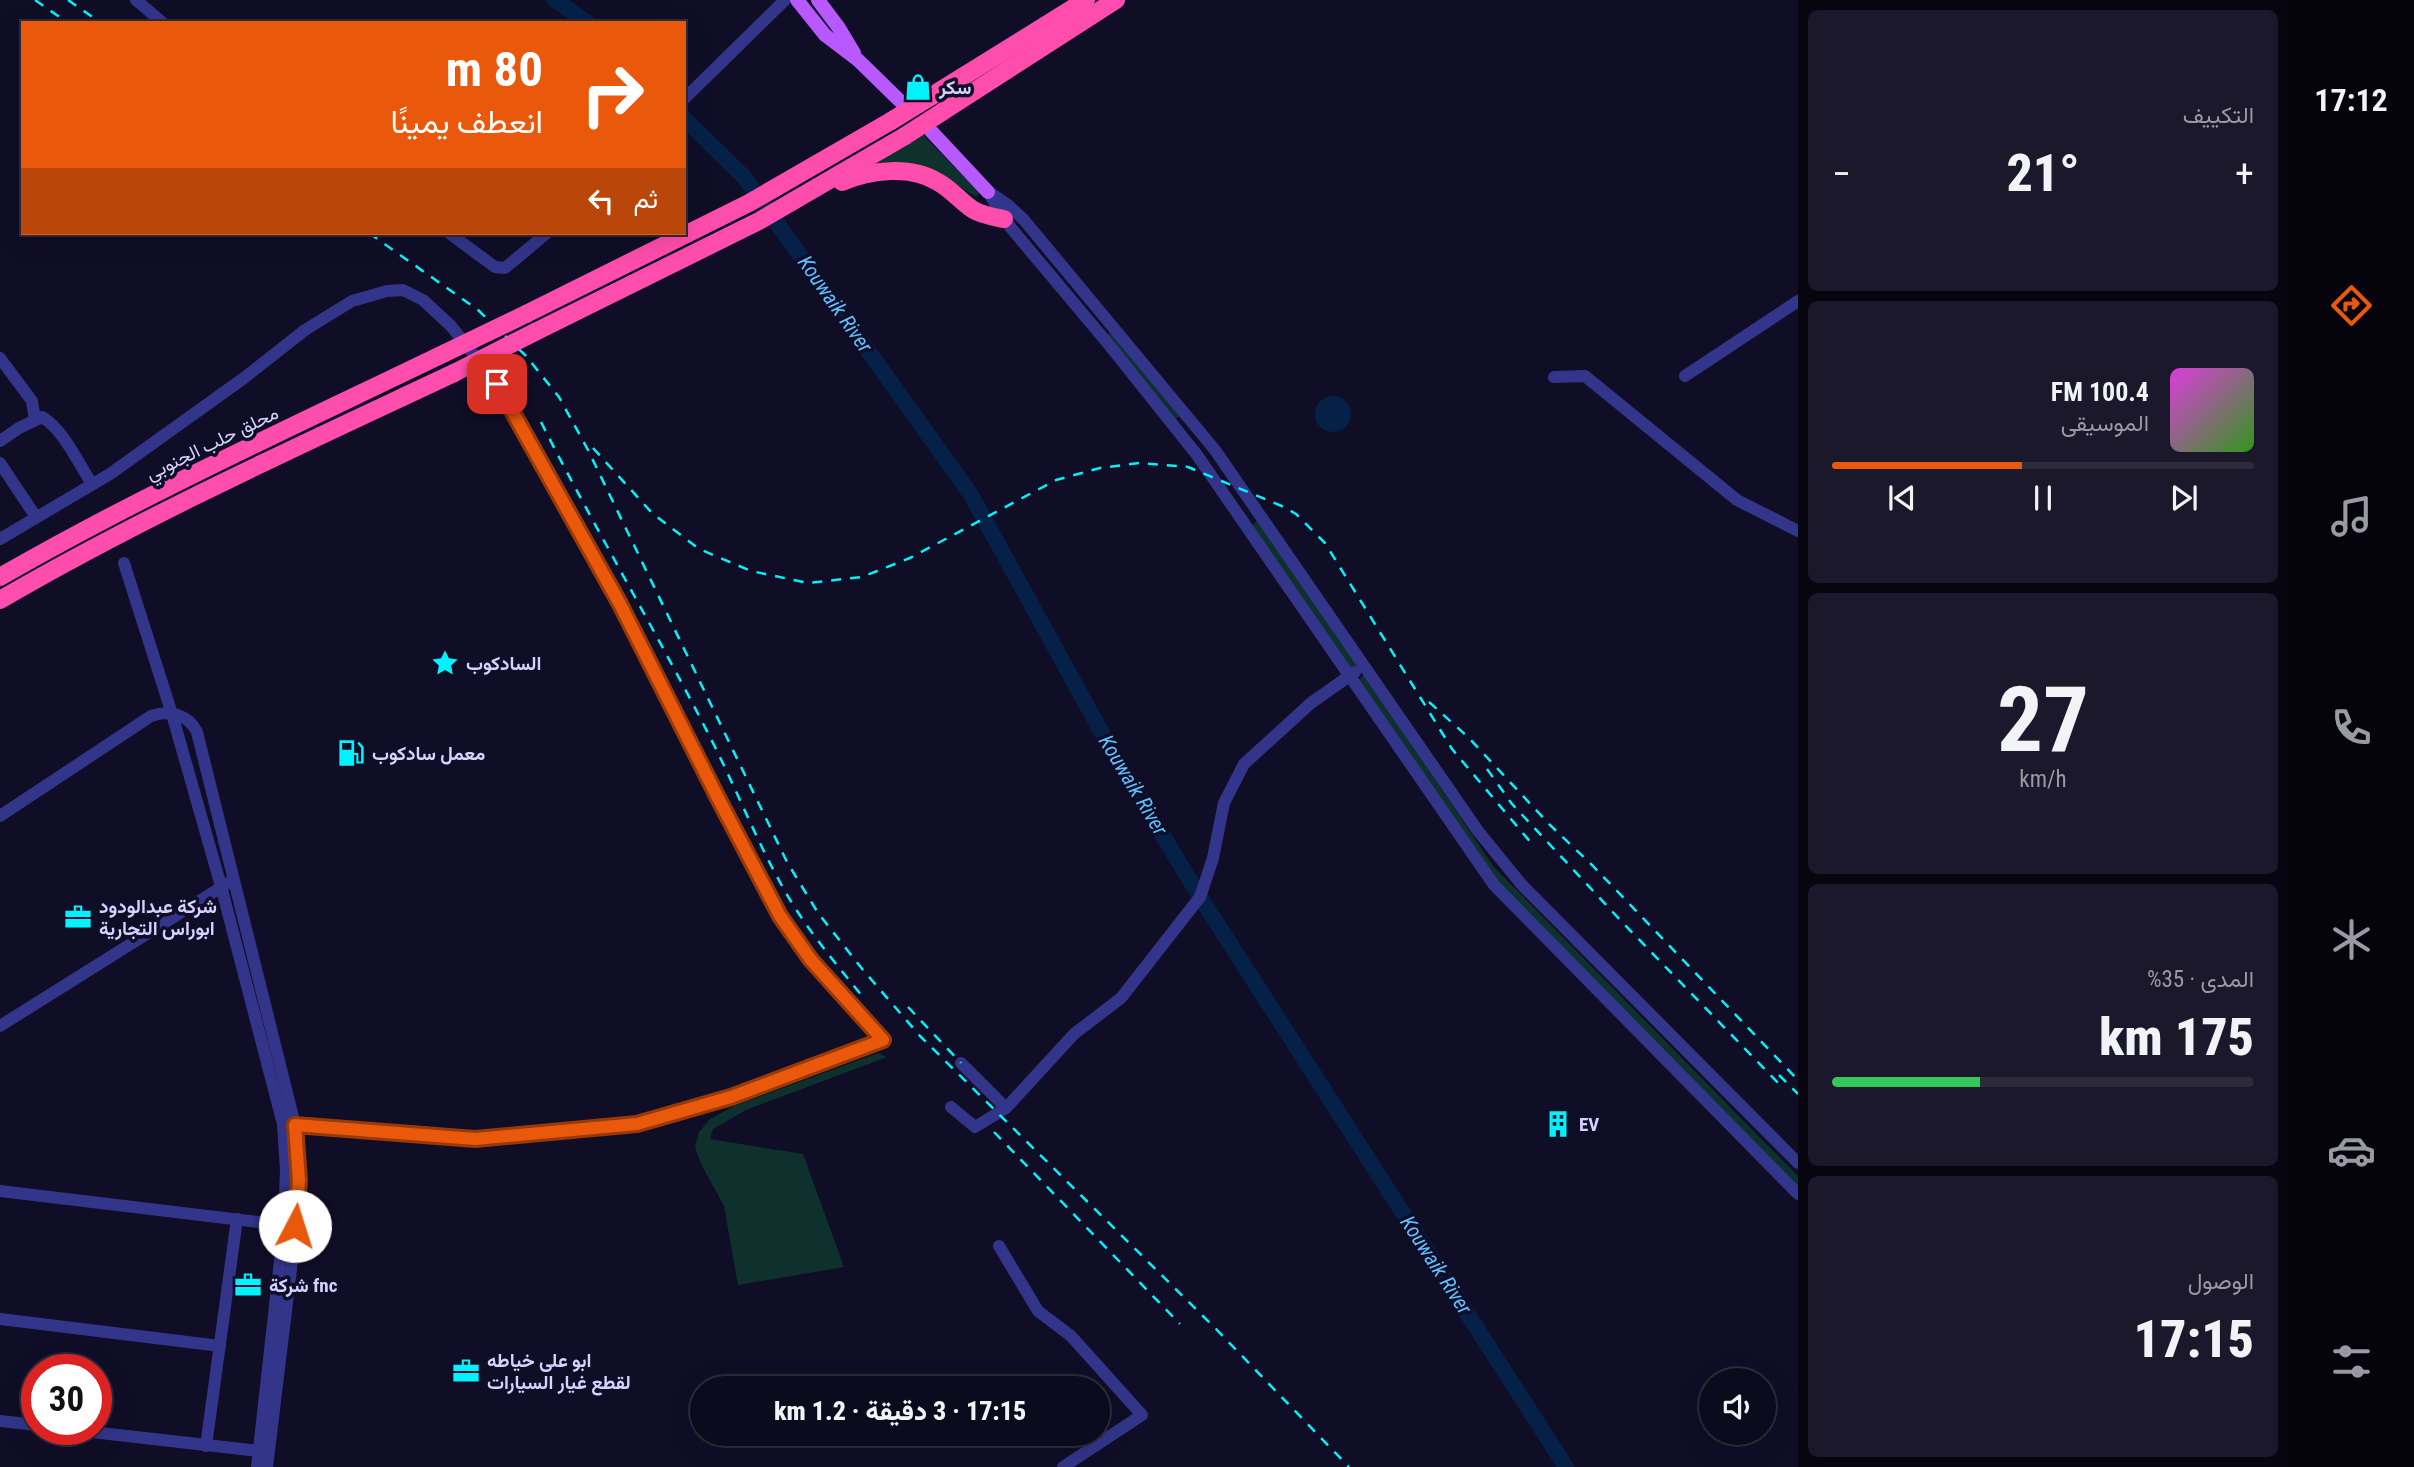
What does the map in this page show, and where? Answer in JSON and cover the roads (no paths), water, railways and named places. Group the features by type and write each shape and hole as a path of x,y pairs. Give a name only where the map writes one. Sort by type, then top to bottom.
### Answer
{"highway":[{"name":"محلق حلب الجنوبي","path":"686,234 780,186 891,121 1086,0"},
{"path":"0,600 70,559 201,493 454,373 759,221 905,136 1116,0"},
{"path":"790,203 861,174 916,173 937,181 973,210 1004,219"},
{"name":"محلق حلب الجنوبي","path":"0,577 61,542 193,475 685,235"}],"main road":[{"path":"797,0 825,35 858,60 900,101"},
{"path":"818,0 858,60"},
{"path":"931,131 988,192"}],"street":[{"path":"136,0 161,21"},
{"path":"686,97 785,0"},
{"path":"988,192 1004,219 1196,455 1494,885 1798,1194"},
{"path":"988,192 1024,220 1215,450 1478,831 1522,885 1798,1163"},
{"path":"452,235 495,267 505,268 545,235"},
{"path":"0,539 110,474 244,378 305,330 352,301 387,291 403,290 423,300 452,326 497,384 620,604 780,916 811,960 883,1040 731,1097 637,1124 475,1139 289,1125"},
{"path":"1685,376 1798,301"},
{"path":"0,358 32,401 36,420"},
{"path":"1554,377 1585,376 1737,500 1798,531"},
{"path":"0,441 42,417 51,423 92,484"},
{"path":"0,463 36,517"},
{"path":"124,563 227,883"},
{"path":"951,1107 975,1127 1006,1108 1074,1034 1121,998 1200,897 1213,858 1224,803 1244,764 1311,703 1364,666"},
{"path":"0,816 158,713 188,719 197,732 227,883 289,1125 299,1181 290,1226 257,1467"},
{"path":"0,1026 227,883"},
{"path":"961,1063 1006,1108"},
{"path":"0,1191 290,1226"},
{"path":"206,1446 237,1219"},
{"path":"267,1467 290,1226"},
{"path":"999,1246 1038,1311 1071,1336 1142,1415 1063,1467"},
{"path":"0,1319 220,1346"},
{"path":"0,1421 21,1423"},
{"path":"112,1435 259,1451"}],"water":[{"path":"1333,396 1346,401 1351,414 1346,427 1333,432 1320,427 1315,414 1320,401"}],"waterway":[{"name":"Kouwaik River","path":"555,0 585,21"},
{"name":"Kouwaik River","path":"686,120 744,177 971,495 1113,753 1200,897 1566,1467"}],"railway":[{"path":"35,0 65,21"},
{"path":"68,0 98,21"},
{"path":"372,235 478,310 526,356 559,397 588,450 787,862 818,913 863,970 920,1036 1216,1329 1349,1467"},
{"path":"541,422 693,704 781,884 829,956 862,996"},
{"path":"593,448 652,513 699,549 751,571 808,583 862,577 910,558 1056,480 1100,468 1139,463 1188,467 1284,507 1296,514 1325,543 1452,749 1532,844"},
{"path":"1429,702 1468,737 1798,1080"},
{"path":"1487,769 1512,804 1782,1087"},
{"path":"908,1007 961,1063"},
{"path":"1779,1075 1798,1094"},
{"path":"994,1132 1180,1324"}],"place":[{"name":"سكر","path":"918,87"},
{"name":"السادكوب","path":"445,663"},
{"name":"معمل سادكوب","path":"351,753"},
{"name":"شركة عبدالودود ابوراس التجارية","path":"78,917"},
{"name":"EV","path":"1558,1124"},
{"name":"شركة fnc","path":"248,1285"},
{"name":"ابو علي خياطه لقطع غيار السيارات","path":"466,1371"}]}
